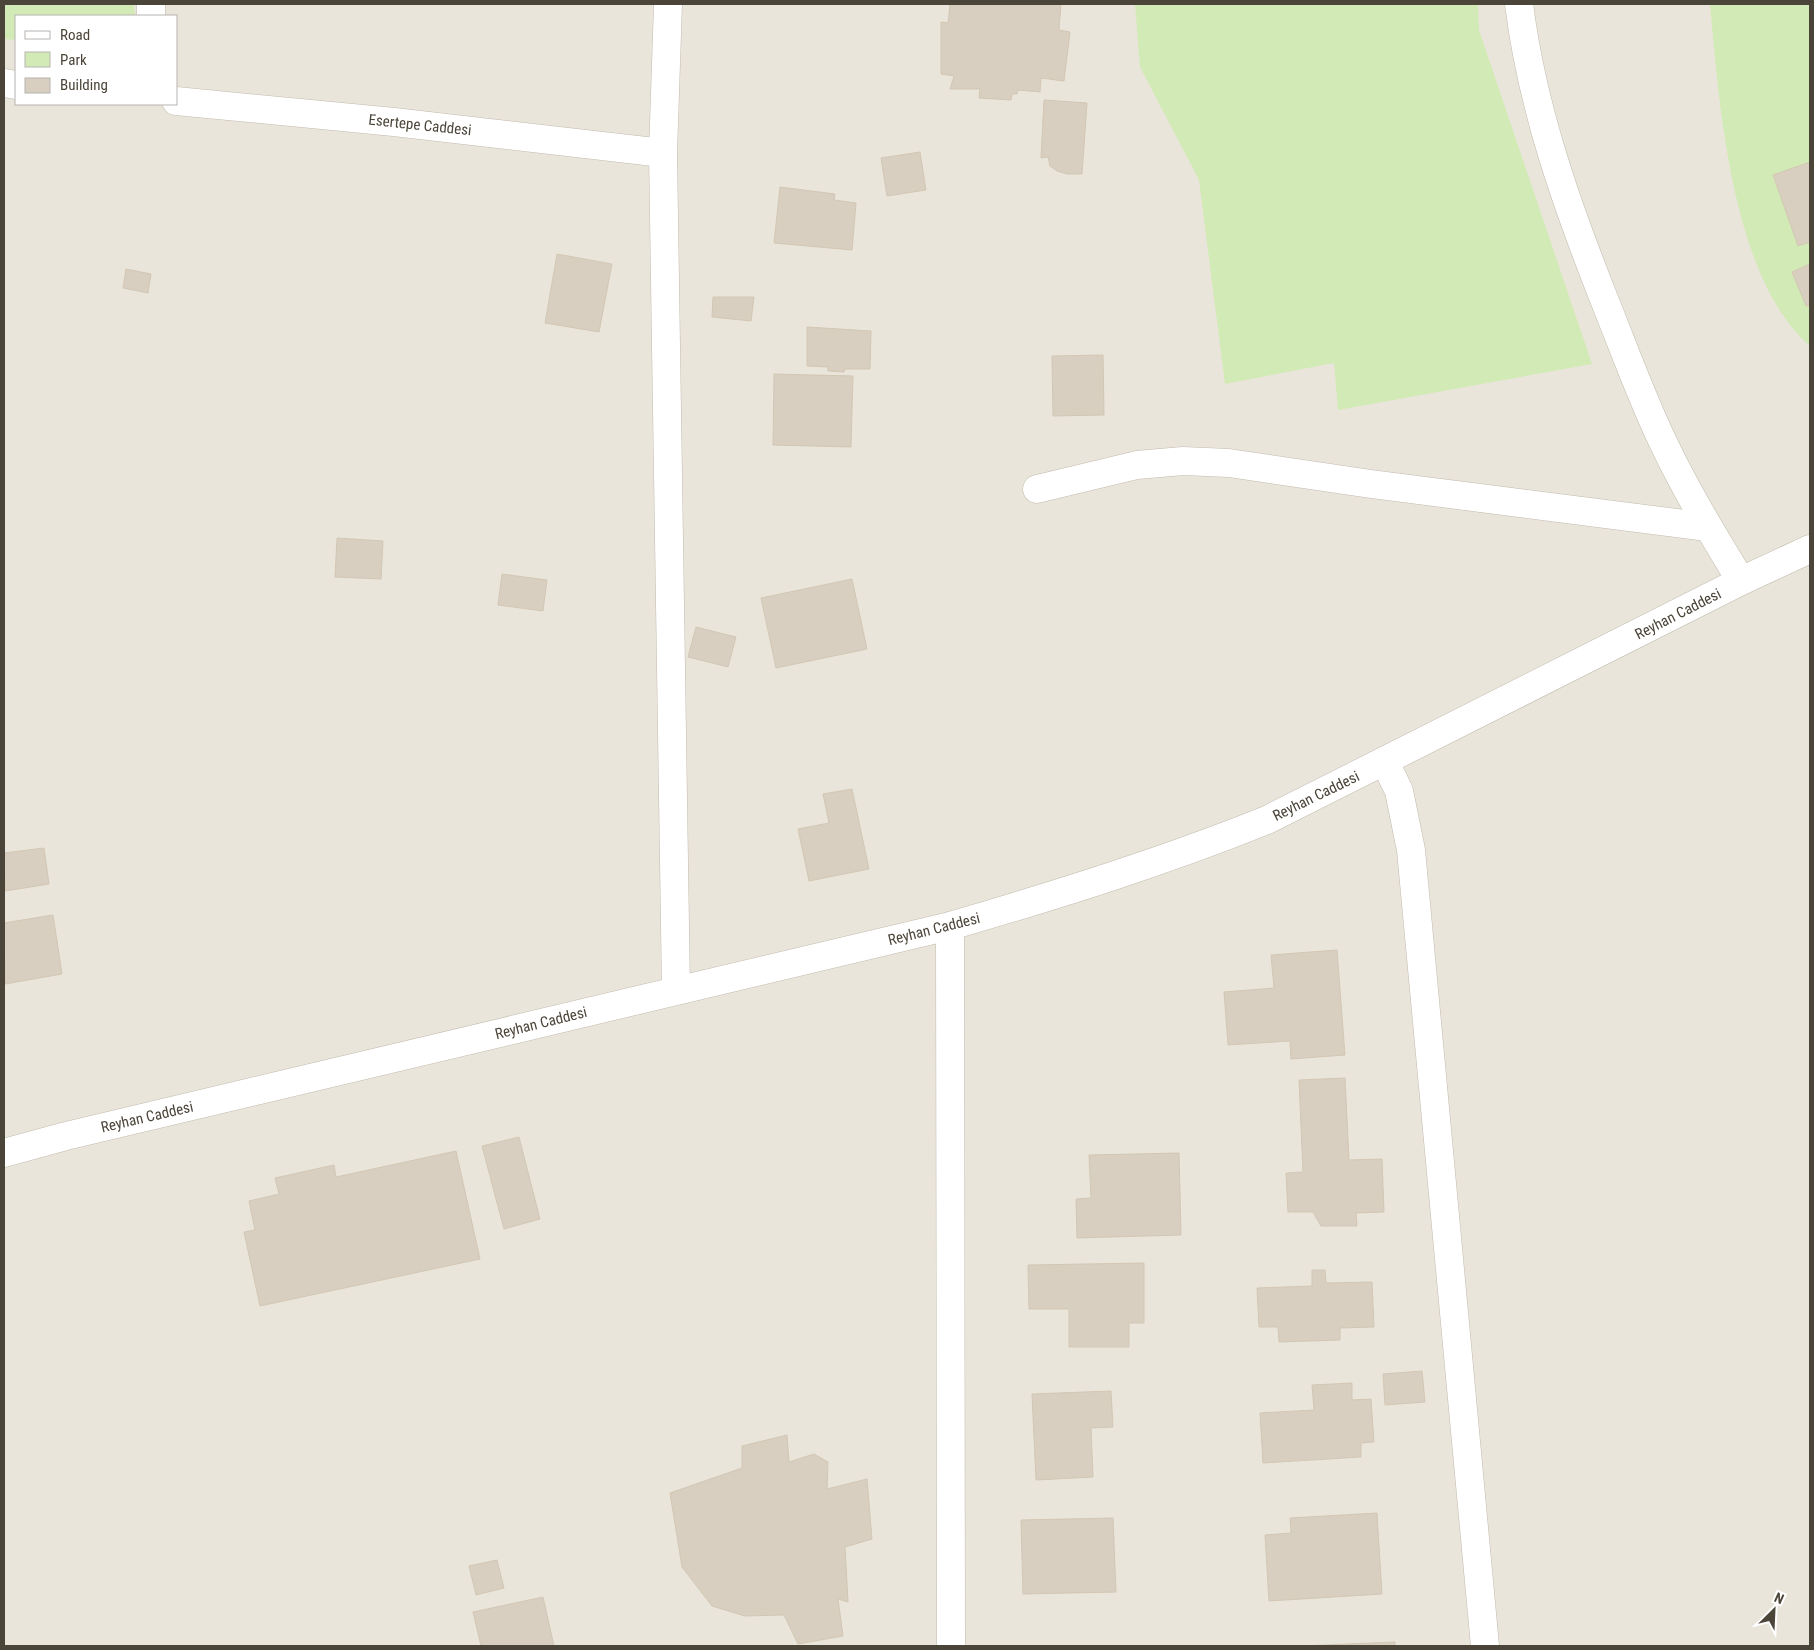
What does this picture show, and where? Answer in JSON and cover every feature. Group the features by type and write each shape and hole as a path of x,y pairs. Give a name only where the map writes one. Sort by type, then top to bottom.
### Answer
{"street":[{"path":"668,4 663,153 676,990"},
{"path":"1519,4 1526,53 1545,130 1570,214 1662,439 1708,527 1741,581"},
{"name":"Esertepe Caddesi","path":"178,101 404,123 663,153"},
{"path":"1037,489 1137,466 1182,461 1229,463 1371,484 1708,527"},
{"name":"Reyhan Caddesi","path":"4,1153 76,1133 950,926 1084,887 1185,853 1267,820 1741,581 1810,549"},
{"path":"1385,762 1399,791 1411,850 1485,1646"},
{"path":"950,926 950,1646"}],"shaded area":[{"path":"4,4 1810,4 1810,1646 4,1646"}],"green space":[{"path":"4,4 134,4 135,15 15,15 15,40 4,39"},
{"path":"1135,4 1478,4 1479,30 1592,364 1338,410 1334,363 1225,384 1199,180 1140,67"},
{"path":"1710,4 1810,4 1810,346 1783,316 1762,278 1746,234 1734,186 1725,137 1718,89"}],"building":[{"path":"950,4 1061,4 1059,30 1070,32 1064,81 1041,78 1040,92 1018,90 1017,94 1012,94 1011,100 979,98 980,89 950,89 954,76 941,74 941,22 948,23"},
{"path":"1044,100 1087,103 1082,174 1067,174 1057,171 1050,166 1048,157 1041,158"},
{"path":"920,152 926,190 887,196 881,158"},
{"path":"1810,162 1810,242 1798,246 1773,175"},
{"path":"780,187 835,194 834,200 856,203 852,250 774,243"},
{"path":"557,254 612,264 599,332 545,323"},
{"path":"1810,264 1810,305 1806,306 1792,272"},
{"path":"126,269 151,274 148,293 123,288"},
{"path":"713,297 754,297 751,321 712,317"},
{"path":"807,327 871,331 870,369 845,369 844,372 828,371 828,367 807,366"},
{"path":"1103,355 1104,415 1053,416 1052,356"},
{"path":"774,374 853,376 851,447 773,445"},
{"path":"337,538 383,541 381,579 335,577"},
{"path":"502,574 547,580 543,611 498,605"},
{"path":"852,579 867,649 776,668 761,598"},
{"path":"696,627 736,637 728,667 688,657"},
{"path":"852,789 869,869 809,881 798,829 829,823 823,794"},
{"path":"44,848 49,884 5,891 4,853"},
{"path":"53,915 62,974 5,984 4,923"},
{"path":"1337,950 1345,1055 1291,1059 1290,1041 1228,1045 1224,992 1274,988 1271,955"},
{"path":"1345,1078 1349,1160 1382,1159 1384,1212 1356,1213 1357,1226 1321,1226 1313,1212 1288,1212 1286,1173 1303,1172 1299,1080"},
{"path":"519,1137 540,1219 504,1229 482,1146"},
{"path":"456,1151 480,1259 260,1306 244,1232 255,1230 249,1201 279,1194 275,1178 334,1165 336,1177"},
{"path":"1179,1153 1181,1235 1077,1238 1076,1199 1091,1198 1089,1155"},
{"path":"1144,1263 1144,1323 1129,1323 1129,1347 1069,1347 1069,1309 1029,1309 1028,1265"},
{"path":"1312,1270 1325,1270 1326,1283 1372,1282 1374,1327 1340,1328 1340,1340 1279,1342 1278,1327 1259,1327 1257,1288 1312,1286"},
{"path":"1422,1371 1425,1402 1385,1405 1383,1374"},
{"path":"1352,1383 1352,1400 1371,1399 1374,1442 1361,1443 1361,1457 1263,1463 1260,1413 1314,1410 1312,1385"},
{"path":"1111,1391 1113,1427 1091,1428 1093,1477 1036,1480 1032,1394"},
{"path":"787,1435 789,1462 814,1454 828,1462 827,1489 867,1479 872,1539 845,1547 848,1602 838,1599 843,1636 798,1644 784,1615 745,1616 712,1606 682,1567 670,1493 742,1468 742,1446"},
{"path":"1377,1513 1382,1594 1269,1601 1265,1535 1291,1533 1290,1518"},
{"path":"1113,1518 1116,1592 1023,1594 1021,1520"},
{"path":"497,1560 504,1588 476,1595 469,1566"},
{"path":"543,1597 554,1646 481,1646 473,1612"},
{"path":"1395,1642 1395,1646 1301,1646"}]}
